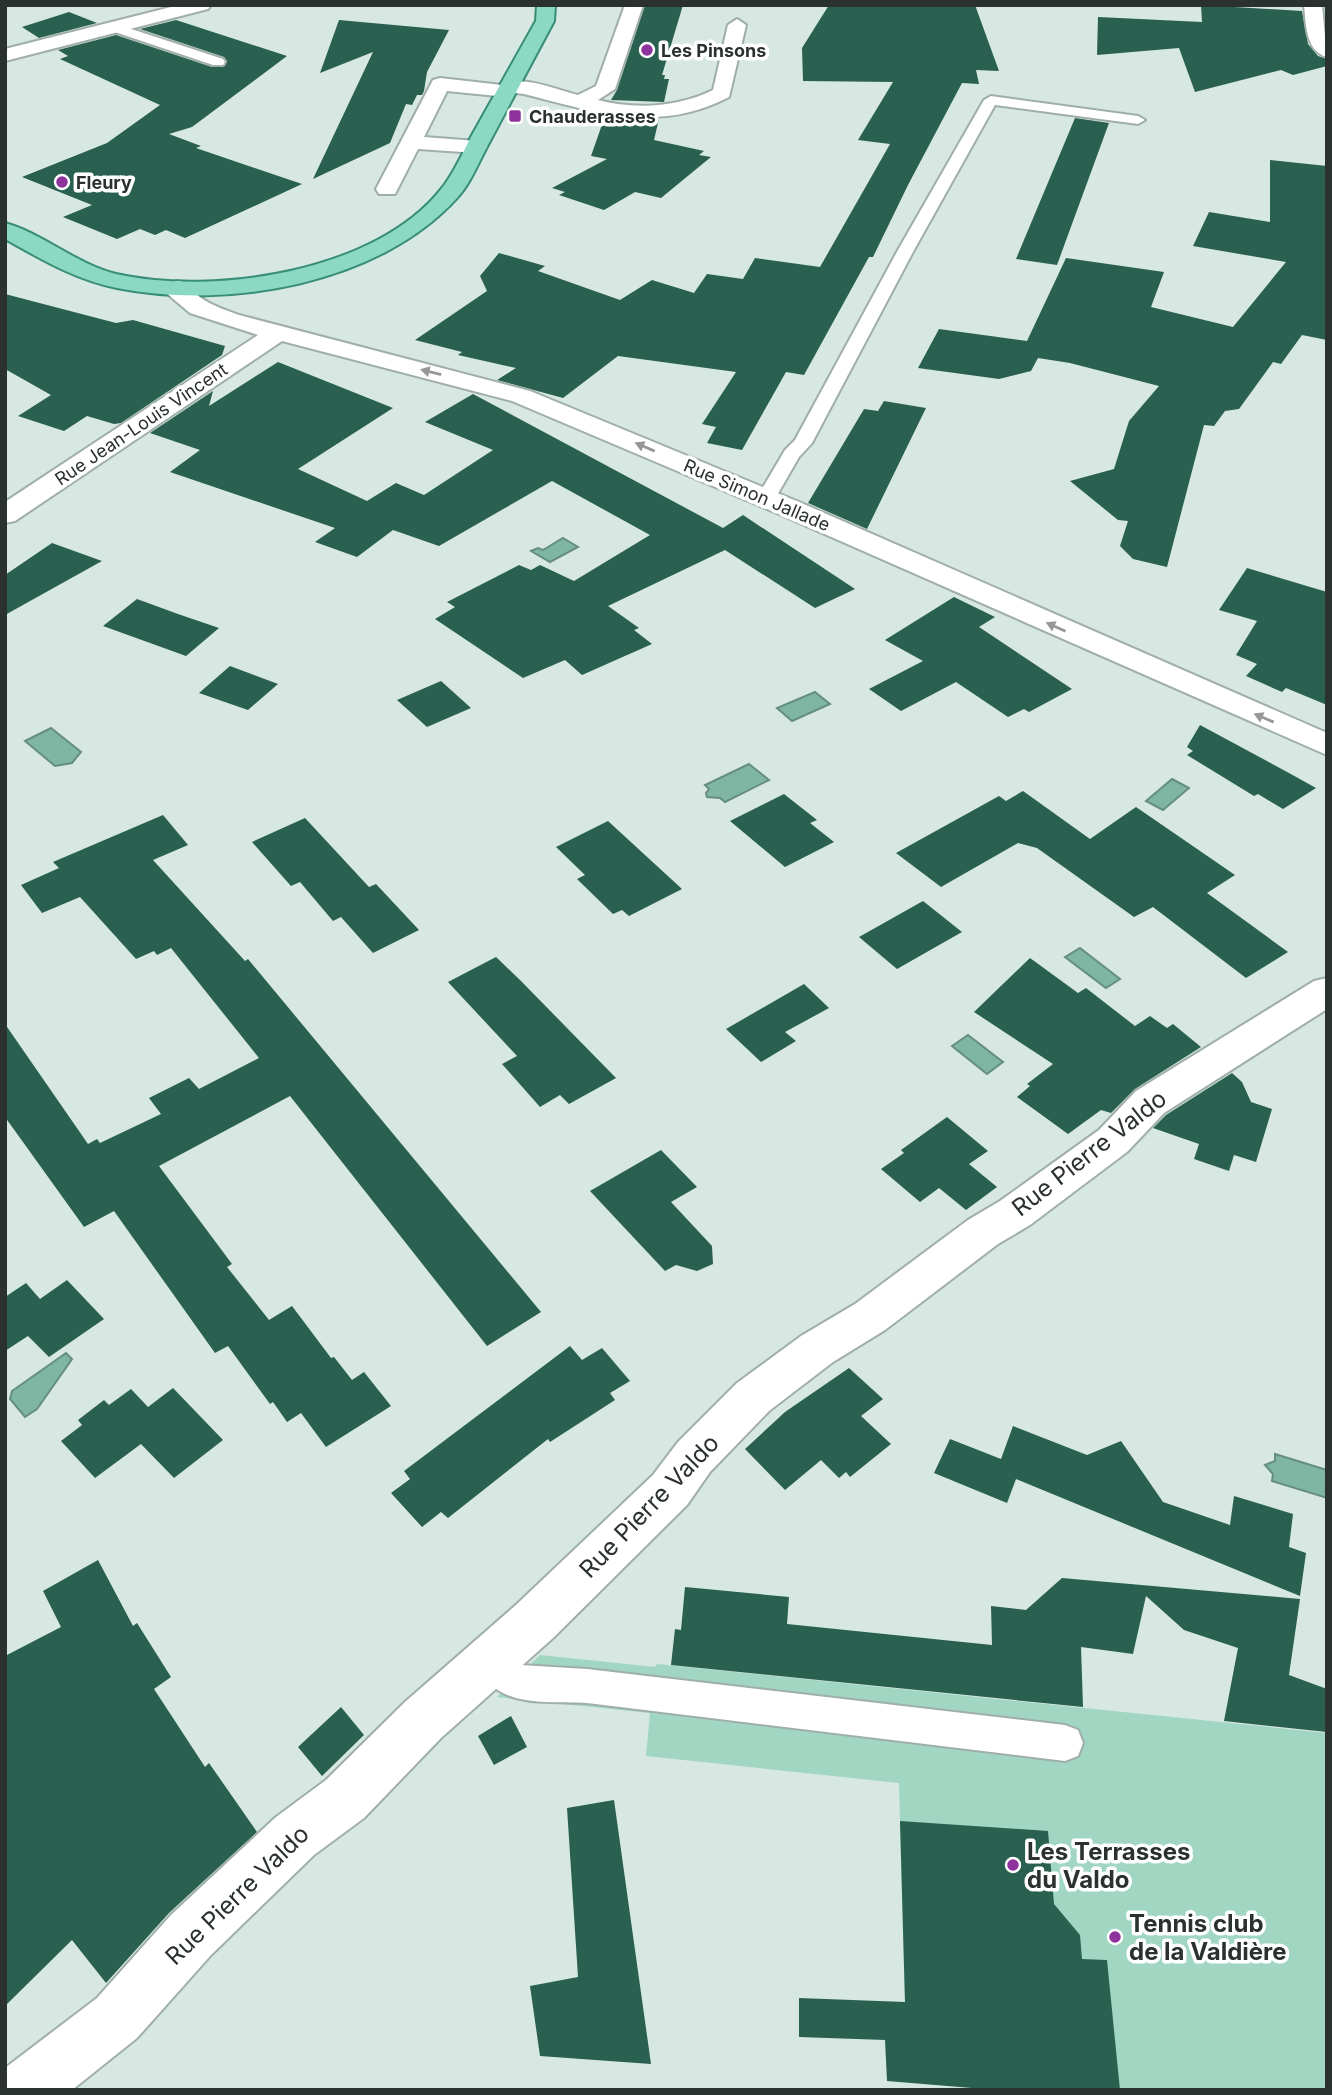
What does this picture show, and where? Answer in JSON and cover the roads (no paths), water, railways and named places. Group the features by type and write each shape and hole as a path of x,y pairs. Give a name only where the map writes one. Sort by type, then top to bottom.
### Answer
{"main road":[{"path":"5,230 76,267 114,280 178,288 296,276 338,265 383,247 416,228 439,209 452,191 545,21 546,5"}],"street":[{"path":"5,55 202,5"},
{"path":"580,102 605,89 634,5"},
{"path":"1313,5 1318,40 1327,51"},
{"path":"387,189 440,84 524,88 604,108 642,112 697,106 722,93 737,25"},
{"path":"409,142 477,147"},
{"name":"Rue Simon Jallade","path":"178,288 177,292 198,308 277,333 521,396 763,496 1327,745"},
{"name":"Rue Jean-Louis Vincent","path":"5,514 277,333"},
{"name":"Rue Pierre Valdo","path":"25,2090 117,2018 191,1935 295,1836 345,1799 424,1720 534,1621 670,1490 694,1457 753,1397 817,1349 870,1317 983,1232 1015,1213 1113,1141 1150,1102 1327,991"}],"lane":[{"path":"116,28 218,62"},
{"path":"763,496 769,492 791,454 803,443 900,261 991,100 1138,120"},
{"path":"490,1660 513,1682 587,1686 1065,1743"}],"place":[{"name":"Les Pinsons","path":"647,50"},
{"name":"Chauderasses","path":"515,116"},
{"name":"Fleury","path":"62,182"},
{"name":"Les Terrasses du Valdo","path":"1013,1865"},
{"name":"Tennis club de la Valdière","path":"1115,1937"}]}
